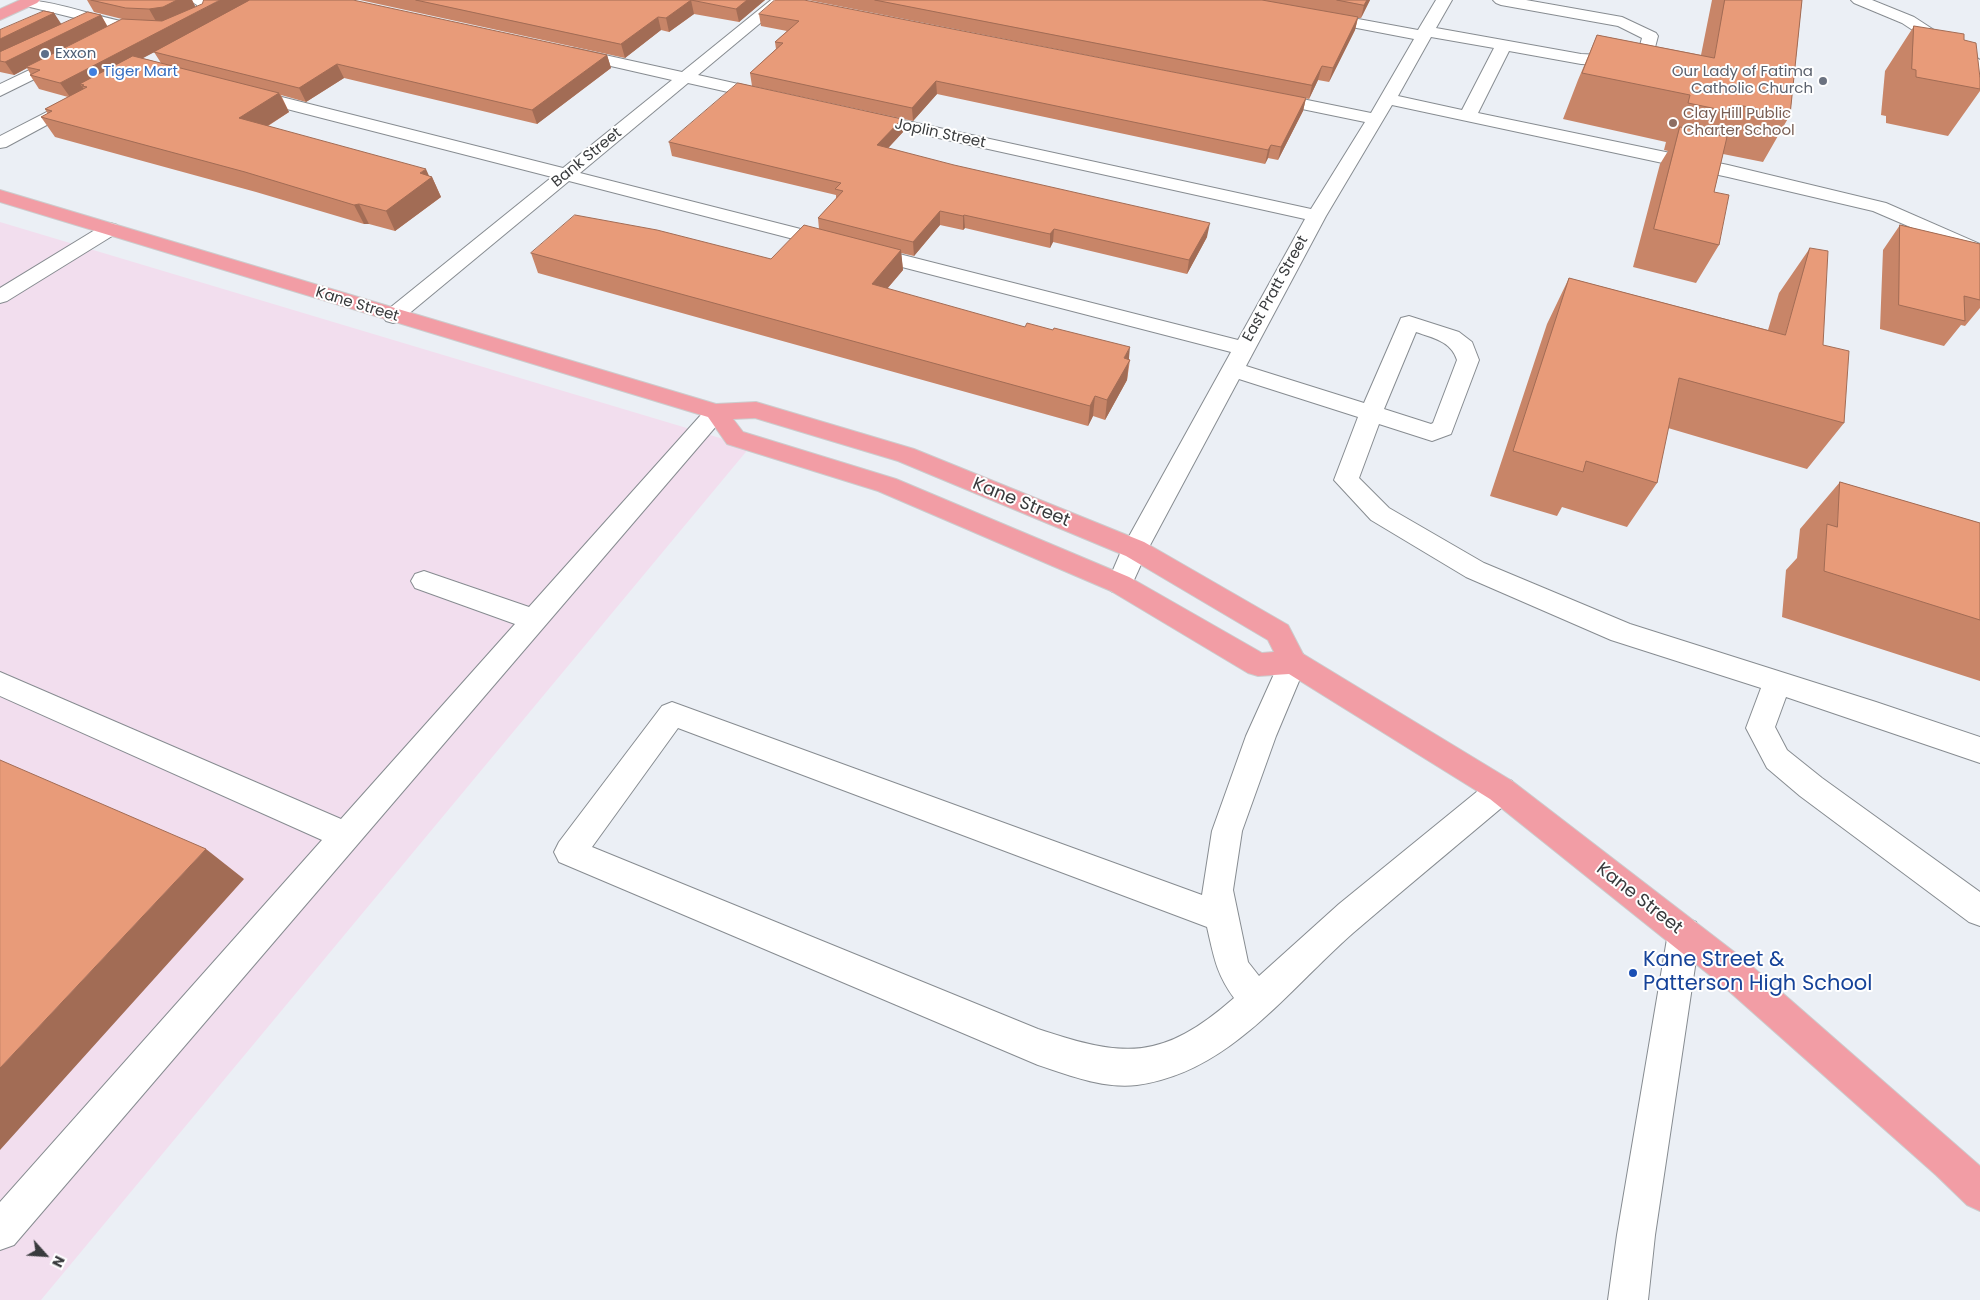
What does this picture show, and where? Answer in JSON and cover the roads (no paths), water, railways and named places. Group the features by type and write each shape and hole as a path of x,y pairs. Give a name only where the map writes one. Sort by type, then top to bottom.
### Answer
{"main road":[{"path":"0,15 30,1"},
{"name":"Kane Street","path":"0,196 716,412 756,410 906,455 1134,549 1278,634 1293,662 1501,790 1742,980 1949,1162 1980,1192"},
{"name":"Kane Street","path":"716,412 735,438 887,485 1120,584 1258,665 1293,662"}],"street":[{"path":"44,19 86,0"},
{"path":"30,1 62,11 132,27 155,30 169,28 203,13 205,3 197,0"},
{"path":"778,0 799,4"},
{"name":"Bank Street","path":"393,316 686,78 778,0"},
{"name":"East Pratt Street","path":"1120,584 1134,549 1316,216 1376,118 1444,0"},
{"path":"1308,15 1581,59 1624,62 1647,52 1650,36 1622,22 1525,2 1500,0"},
{"path":"1859,0 1908,20 1975,64 1980,71"},
{"path":"68,30 94,18"},
{"path":"103,39 132,27"},
{"path":"1468,116 1503,46"},
{"path":"553,49 783,99"},
{"path":"0,91 77,52"},
{"path":"229,89 565,176 1238,358 1371,413 1432,433 1443,428 1468,360 1464,347 1451,337 1409,323 1371,413 1346,480 1380,514 1475,570 1621,632 1980,750"},
{"path":"1249,93 1376,118"},
{"path":"0,143 92,94"},
{"path":"1387,99 1728,171 1879,207 1980,251"},
{"name":"Joplin Street","path":"851,114 1316,216"},
{"path":"0,297 110,229"},
{"path":"0,1231 716,412"},
{"path":"424,580 534,620"},
{"path":"1256,1001 1233,970 1220,917 1217,890 1227,831 1261,736 1293,662"},
{"path":"0,682 346,836"},
{"path":"1777,682 1760,728 1777,758 1811,787 1980,911"},
{"path":"1220,917 672,714 570,852 1038,1047 1101,1067 1138,1066 1184,1054 1234,1022 1330,933 1501,790"},
{"path":"1628,1300 1636,1235 1684,933"}],"place":[{"name":"Exxon","path":"45,54"},
{"name":"Tiger Mart","path":"93,72"},
{"name":"Our Lady of Fatima Catholic Church","path":"1823,81"},
{"name":"Clay Hill Public Charter School","path":"1673,123"},
{"name":"Kane Street & Patterson High School","path":"1633,973"}]}
